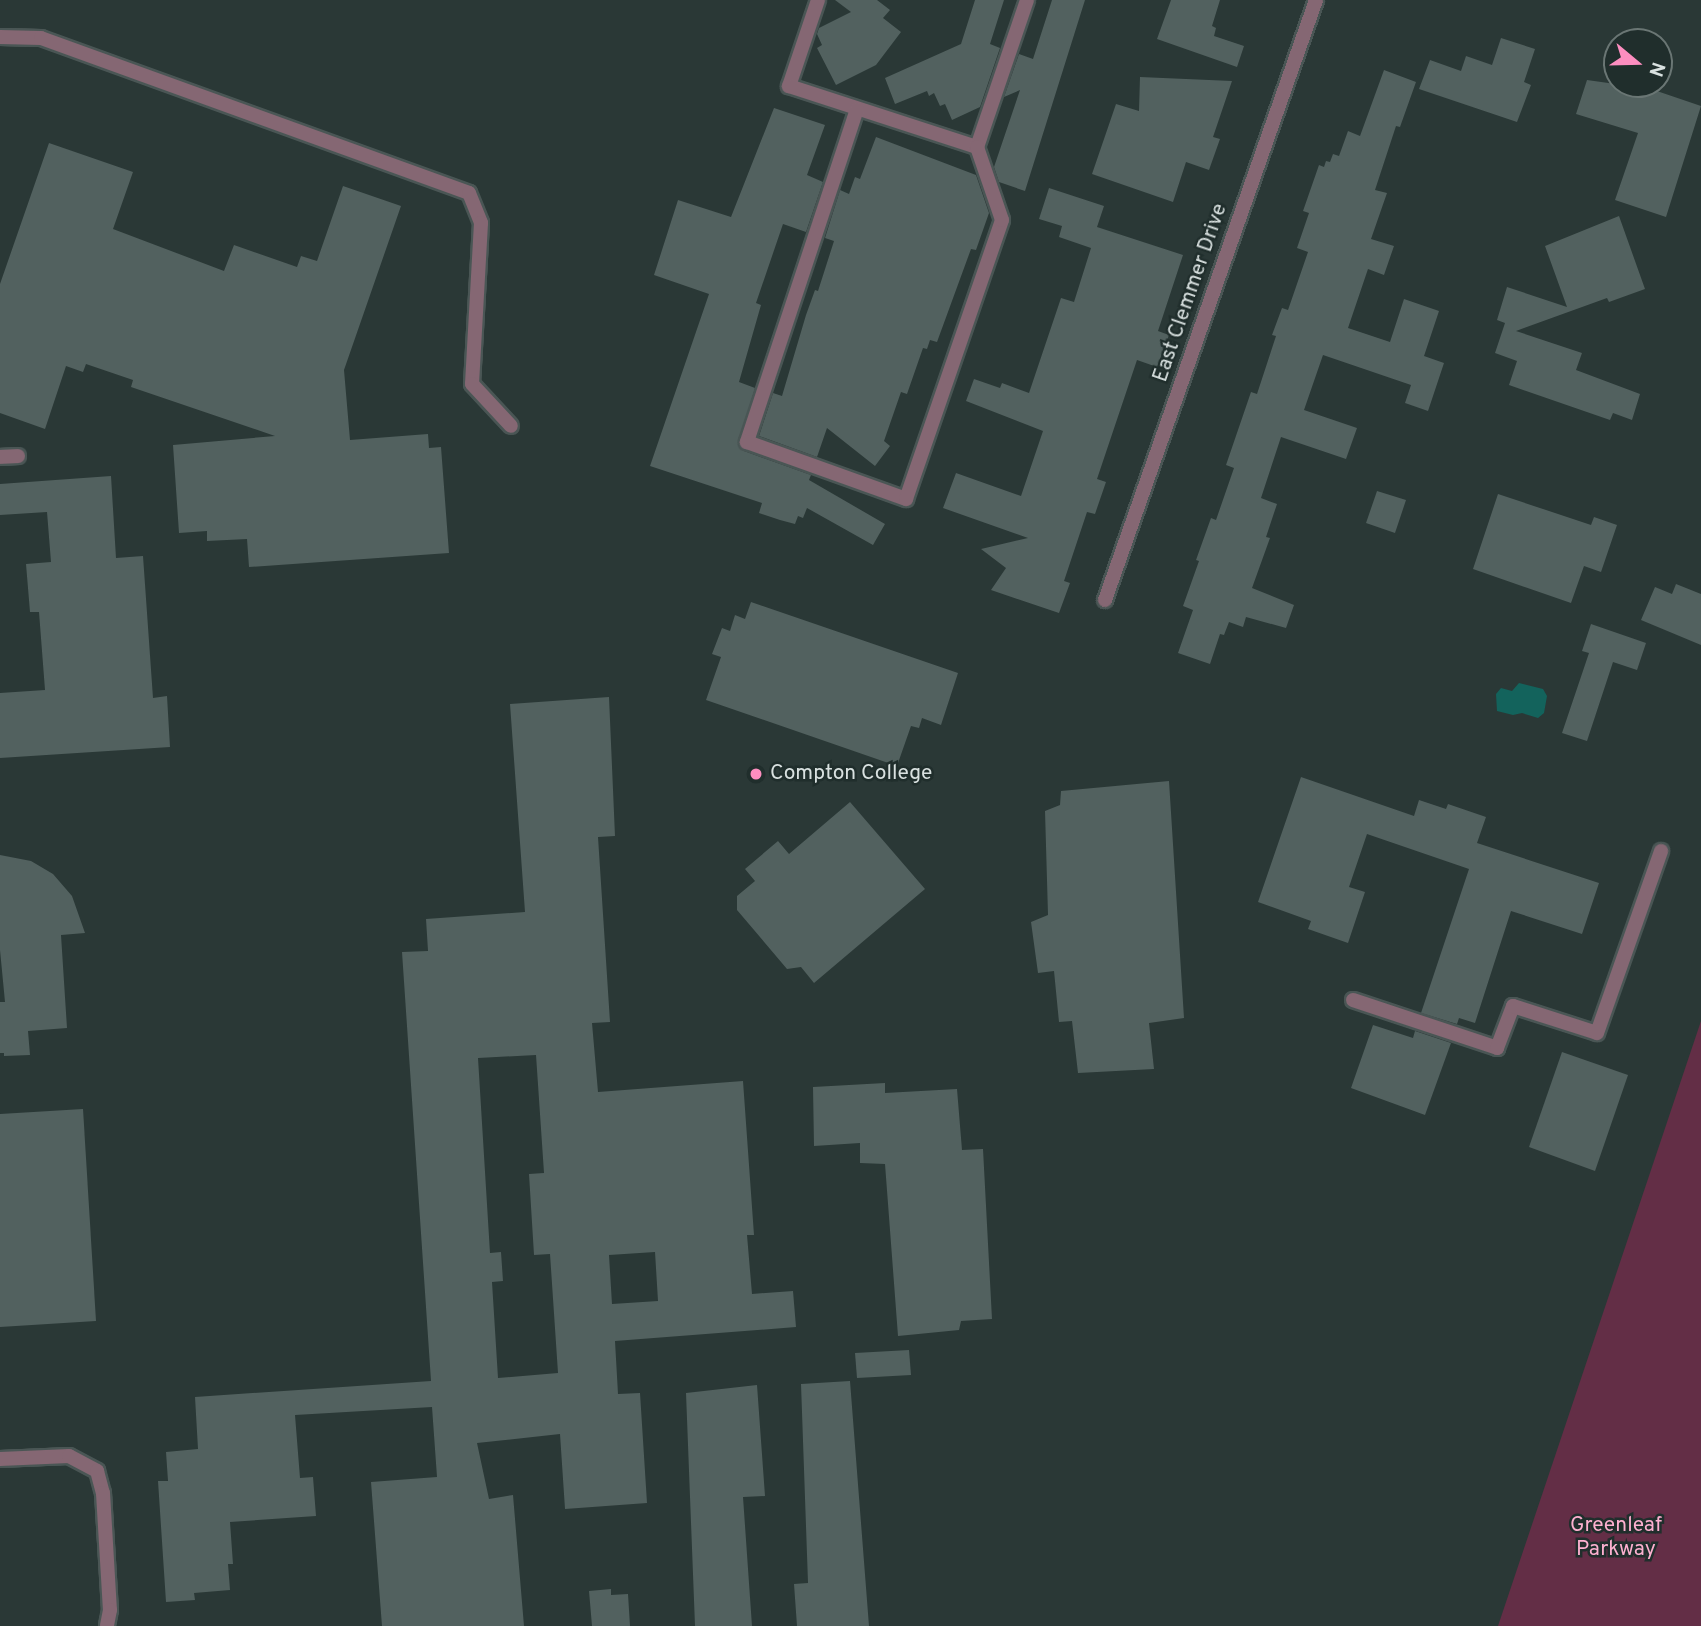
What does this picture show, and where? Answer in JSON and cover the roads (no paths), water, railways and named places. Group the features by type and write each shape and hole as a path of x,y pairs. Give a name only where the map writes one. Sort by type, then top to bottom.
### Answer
{"street":[{"path":"818,0 789,86 977,147"},
{"path":"857,108 747,442 906,499 1002,220 977,147 1027,0"},
{"name":"East Clemmer Drive","path":"1105,600 1317,0"},
{"path":"0,37 41,38 469,193 481,223 472,384 511,426"},
{"path":"0,457 18,456"},
{"path":"1353,1000 1497,1048 1513,1006 1597,1033 1661,851"},
{"path":"0,1459 69,1456 97,1471 103,1493 110,1610 107,1626"}],"water":[{"path":"1519,683 1543,689 1547,696 1544,713 1538,718 1522,713 1513,715 1497,711 1496,694 1501,688 1512,691"}],"place":[{"name":"Compton College","path":"756,774"}],"park label":[{"name":"Greenleaf Parkway","path":"1616,1538"}]}
